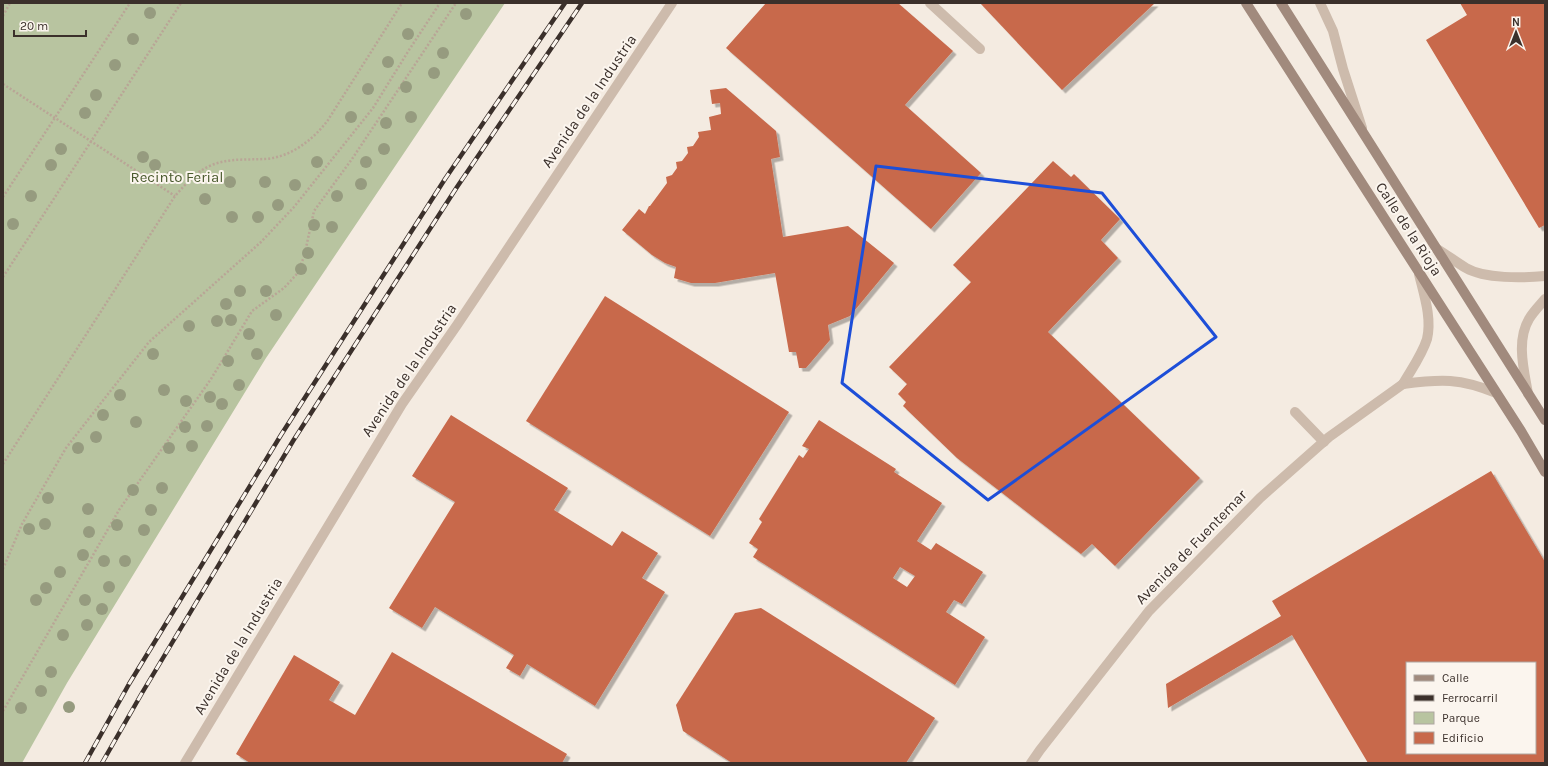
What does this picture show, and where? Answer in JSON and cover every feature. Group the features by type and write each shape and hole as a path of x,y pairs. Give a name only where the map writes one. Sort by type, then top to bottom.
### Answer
{"main road":[{"name":"Calle de la Rioja","path":"1246,3 1521,431 1545,472"},
{"name":"Calle de la Rioja","path":"1281,3 1545,420"}],"street":[{"name":"Avenida de la Industria","path":"185,763 402,404 457,325 672,3"},
{"path":"930,3 980,49"},
{"path":"1320,3 1333,31 1343,69 1364,132"},
{"path":"1437,249 1467,269 1488,275 1524,278 1545,276"},
{"path":"1403,384 1426,340 1429,326 1426,303 1419,272"},
{"path":"1528,394 1522,344 1529,319 1545,299"},
{"path":"1403,384 1433,380 1455,381 1473,384 1496,393"},
{"name":"Avenida de Fuentemar","path":"1032,763 1040,750 1149,611 1260,498 1324,442 1403,384"},
{"path":"1295,412 1324,442"}],"path":[{"path":"3,16 10,3"},
{"path":"3,197 130,3"},
{"path":"3,277 181,3"},
{"path":"3,464 175,196 192,177 212,165 221,161 276,157 289,153 322,129 402,3"},
{"path":"3,569 22,524 66,448 149,342 261,242 294,207 373,108 440,3"},
{"path":"3,711 119,510 211,379 252,311 284,288 296,275 304,258 314,211 357,153 456,3"},
{"path":"3,84 175,196"}],"highlighted area":[{"path":"876,166 1102,193 1216,337 988,500 842,383"}],"green space":[{"name":"Recinto Ferial","path":"3,3 505,3 266,358 67,683 22,763 3,763"}],"building":[{"path":"766,3 898,3 953,51 905,105 981,173 931,229 726,48"},
{"path":"980,3 1155,3 1062,90"},
{"path":"1460,3 1545,3 1545,225 1539,228 1426,40 1467,15"},
{"path":"726,88 776,131 780,157 771,159 783,237 848,226 894,263 850,316 828,325 830,340 806,368 799,368 796,352 789,352 775,273 715,283 691,283 674,278 676,267 665,263 652,255 622,230 639,209 645,214 649,206 667,183 666,177 672,175 677,168 676,162 682,161 688,153 687,147 693,146 699,137 698,132 711,130 709,117 721,114 720,103 712,104 710,90"},
{"path":"1053,161 1071,177 1074,174 1120,219 1101,240 1118,258 1048,332 1200,478 1115,566 1092,544 1081,554 957,458 903,406 906,402 898,394 907,384 889,367 971,282 953,265"},
{"path":"605,296 789,412 710,536 526,421"},
{"path":"451,415 568,488 554,510 612,546 622,531 658,553 642,578 665,592 595,706 527,664 520,676 506,668 514,655 435,607 422,628 389,608 455,502 412,476"},
{"path":"819,420 896,469 894,472 942,503 917,541 931,550 936,543 983,572 962,604 954,600 946,612 985,637 955,685 753,557 758,549 749,543 762,522 759,519 799,455 803,458 809,449 802,446","holes":["900,567 915,576 907,587 893,578"]},
{"path":"1491,471 1545,562 1545,763 1368,763 1292,635 1168,708 1166,684 1281,616 1272,601"},
{"path":"761,608 935,718 906,763 732,763 683,731 676,705 735,613"},
{"path":"392,652 567,754 562,763 250,763 236,754 294,655 340,682 329,700 355,715"}],"railway":[{"path":"85,763 129,684 281,435 445,179 565,3"},
{"path":"102,763 142,693 293,441 457,187 582,3"}]}
